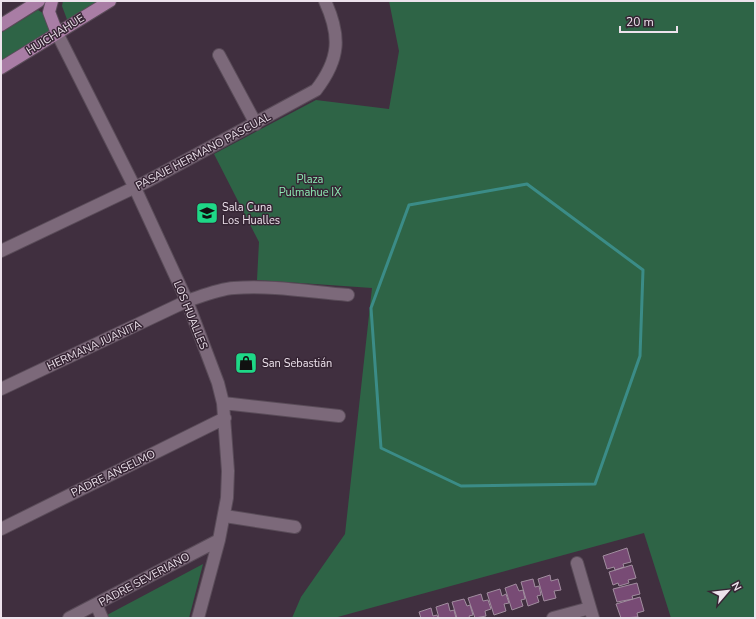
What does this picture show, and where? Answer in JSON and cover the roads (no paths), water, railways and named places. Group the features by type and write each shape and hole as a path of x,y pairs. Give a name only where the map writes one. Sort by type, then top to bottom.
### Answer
{"main road":[{"path":"1,25 40,1"},
{"path":"52,1 49,12 57,33"},
{"name":"HUICHAHUE","path":"1,68 110,1"}],"street":[{"name":"PASAJE HERMANO PASCUAL","path":"1,251 136,188 316,90 324,80 330,68 336,44 334,21 325,1"},
{"name":"LOS HUALLES","path":"57,33 136,188 187,301 218,383 223,403 228,471 225,516 198,618"},
{"path":"219,55 256,124"},
{"name":"HERMANA JUANITA","path":"1,390 187,301 218,290 234,288 348,295"},
{"path":"223,403 339,416"},
{"name":"PADRE ANSELMO","path":"1,528 225,418"},
{"path":"225,516 295,527"},
{"name":"PADRE SEVERIANO","path":"69,618 219,540"},
{"path":"553,618 591,613 577,563"},
{"path":"96,604 102,618"}],"place":[{"name":"Sala Cuna Los Hualles","path":"207,213"},
{"name":"San Sebastián","path":"246,363"}],"park label":[{"name":"Plaza Pulmahue IX","path":"310,185"}]}
